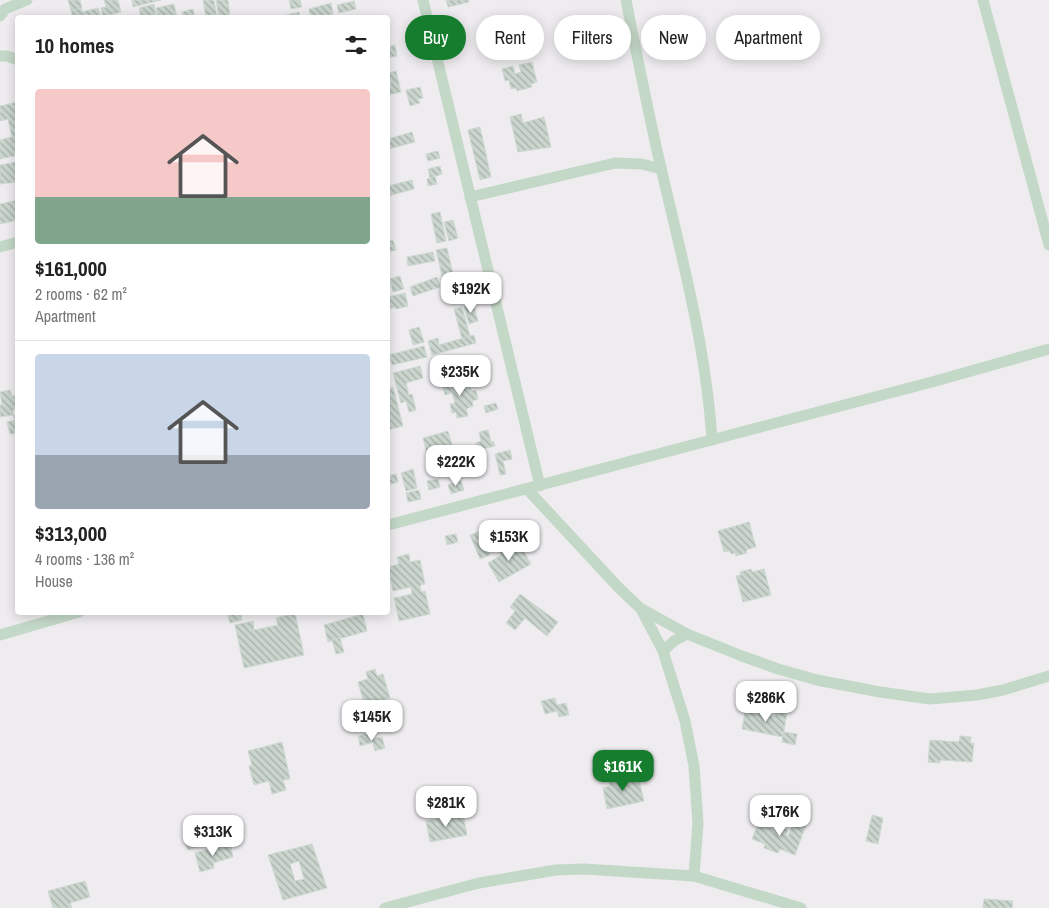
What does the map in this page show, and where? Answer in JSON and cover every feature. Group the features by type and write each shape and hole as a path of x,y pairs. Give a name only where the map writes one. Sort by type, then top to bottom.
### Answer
{"street":[{"path":"0,16 5,8 27,0"},
{"path":"423,0 540,486"},
{"path":"626,0 661,169 696,316 710,406 712,440"},
{"path":"983,0 1049,245"},
{"path":"0,56 15,59"},
{"path":"470,197 615,163 642,164 661,169"},
{"path":"0,247 15,243"},
{"path":"390,524 1049,350"},
{"path":"527,489 614,583 640,608 686,634 769,666 817,680 930,699 977,695 1003,690 1049,676"},
{"path":"640,608 663,651 685,721 694,766 698,823 694,876"},
{"path":"0,635 69,615"},
{"path":"663,651 674,641 686,634"},
{"path":"385,908 479,883 556,870 609,870 694,876 801,908"}],"building":[{"path":"68,0 80,0 82,8 71,11"},
{"path":"104,0 118,0 121,12 103,15 101,8 106,7"},
{"path":"132,0 161,0 133,7"},
{"path":"203,0 214,0 216,15 206,15"},
{"path":"216,0 228,0 230,15 218,15"},
{"path":"289,0 300,0 302,7 291,9"},
{"path":"446,0 469,0 469,2 448,7"},
{"path":"354,1 356,9 339,13 337,5"},
{"path":"331,3 333,14 310,15 309,9"},
{"path":"154,4 156,15 140,15 139,8"},
{"path":"174,4 176,15 157,15 156,8"},
{"path":"81,8 82,12 98,8 101,15 72,15 71,11"},
{"path":"193,9 194,15 183,15 182,12"},
{"path":"299,12 300,15 286,15"},
{"path":"395,45 397,56 390,58 390,46"},
{"path":"532,62 537,82 531,84 532,87 517,91 516,88 511,89 509,80 505,81 502,69 513,66 515,74 521,72 519,65"},
{"path":"396,71 401,92 390,95 390,72"},
{"path":"420,87 423,98 418,99 420,103 410,106 406,90"},
{"path":"15,103 15,156 0,159 0,140 12,137 8,119 0,121 0,106"},
{"path":"521,114 523,123 544,117 551,147 518,152 510,117"},
{"path":"480,127 491,177 480,180 468,130"},
{"path":"412,132 415,142 390,148 390,138"},
{"path":"438,151 440,158 428,161 426,154"},
{"path":"15,162 15,182 0,184 0,165"},
{"path":"440,166 442,174 430,178 428,169"},
{"path":"435,176 437,184 428,186 427,179"},
{"path":"412,180 414,189 390,195 390,186"},
{"path":"15,201 15,221 0,224 0,204"},
{"path":"440,212 446,241 437,243 431,214"},
{"path":"453,220 458,238 449,241 444,222"},
{"path":"393,240 396,250 390,252 390,241"},
{"path":"447,248 455,282 444,284 436,250"},
{"path":"433,252 435,261 408,266 407,257"},
{"path":"400,276 404,289 393,292 390,279"},
{"path":"437,277 440,287 413,296 410,287"},
{"path":"473,290 474,296 462,299 461,293"},
{"path":"405,293 408,306 396,309 395,307 390,308 390,297"},
{"path":"473,304 478,321 469,324 464,307"},
{"path":"462,307 470,336 462,339 454,309"},
{"path":"419,327 424,342 413,345 409,330"},
{"path":"474,335 476,343 432,355 428,341 438,338 439,345"},
{"path":"424,346 427,357 392,365 390,355"},
{"path":"420,366 423,378 406,383 409,395 412,394 416,410 409,412 406,401 401,403 393,373"},
{"path":"485,373 487,380 478,382 476,375"},
{"path":"453,380 454,384 467,380 472,391 476,390 478,399 472,401 473,406 466,409 468,416 457,418 456,412 452,413 450,404 455,403 452,393 445,395 442,383"},
{"path":"393,387 403,426 390,429 390,388"},
{"path":"10,390 12,396 15,396 13,415 0,417 0,405 2,405 0,392"},
{"path":"496,403 498,409 486,413 484,406"},
{"path":"15,420 15,433 10,434 7,422"},
{"path":"488,430 491,442 493,441 495,446 478,450 476,443 481,441 479,432"},
{"path":"448,431 455,455 429,462 423,438"},
{"path":"510,450 512,459 503,461 506,474 500,475 495,454"},
{"path":"413,469 417,488 406,491 401,473"},
{"path":"396,474 398,482 390,484 390,476"},
{"path":"438,479 440,487 429,490 427,481"},
{"path":"461,481 464,490 451,494 448,485"},
{"path":"419,490 421,499 408,502 406,493"},
{"path":"749,522 756,547 746,550 747,553 736,556 735,553 731,554 730,551 724,552 718,531"},
{"path":"481,531 490,555 480,559 470,535"},
{"path":"456,534 458,542 447,545 445,536"},
{"path":"510,545 512,549 520,545 531,564 499,582 488,563 501,555 499,551"},
{"path":"409,554 410,562 420,560 425,584 420,585 421,592 425,591 430,614 399,621 394,598 412,594 411,587 393,591 390,566 399,564 397,557"},
{"path":"751,569 752,572 764,569 771,595 743,602 736,576 741,575 740,572"},
{"path":"520,594 558,622 547,636 525,618 515,630 506,623 515,611 510,607"},
{"path":"228,615 241,615 242,620 230,623"},
{"path":"295,615 304,655 244,668 235,625 253,621 254,630 278,625 276,618"},
{"path":"363,615 367,631 328,642 324,625"},
{"path":"340,638 344,652 336,654 332,640"},
{"path":"375,669 377,676 383,674 390,698 365,706 358,682 368,679 366,672"},
{"path":"555,698 557,705 566,703 569,715 559,717 557,711 545,714 541,701"},
{"path":"776,710 787,712 783,737 742,729 745,711 775,716"},
{"path":"783,732 797,734 795,745 782,742"},
{"path":"370,733 372,739 382,737 385,748 375,751 373,742 360,746 358,736"},
{"path":"960,736 971,737 970,743 974,743 972,762 940,760 940,763 928,762 930,740 959,742"},
{"path":"282,742 290,779 283,780 286,790 272,794 269,781 254,785 249,766 252,765 248,751"},
{"path":"634,775 635,781 639,780 644,801 607,809 603,788 610,786 609,781"},
{"path":"463,814 467,835 430,842 426,821"},
{"path":"872,815 883,818 878,844 866,841"},
{"path":"794,821 806,825 795,855 780,849 778,853 764,848 765,844 752,839 758,824 769,828 770,824 788,830 786,835 788,836"},
{"path":"196,833 201,845 188,850 183,837"},
{"path":"230,843 233,857 213,863 214,868 200,872 195,853"},
{"path":"312,844 327,888 283,900 268,855","holes":["299,861 304,879 295,881 290,864"]},
{"path":"85,881 90,897 70,903 72,908 53,908 48,891"},
{"path":"984,899 1013,901 1012,908 983,908"}]}
